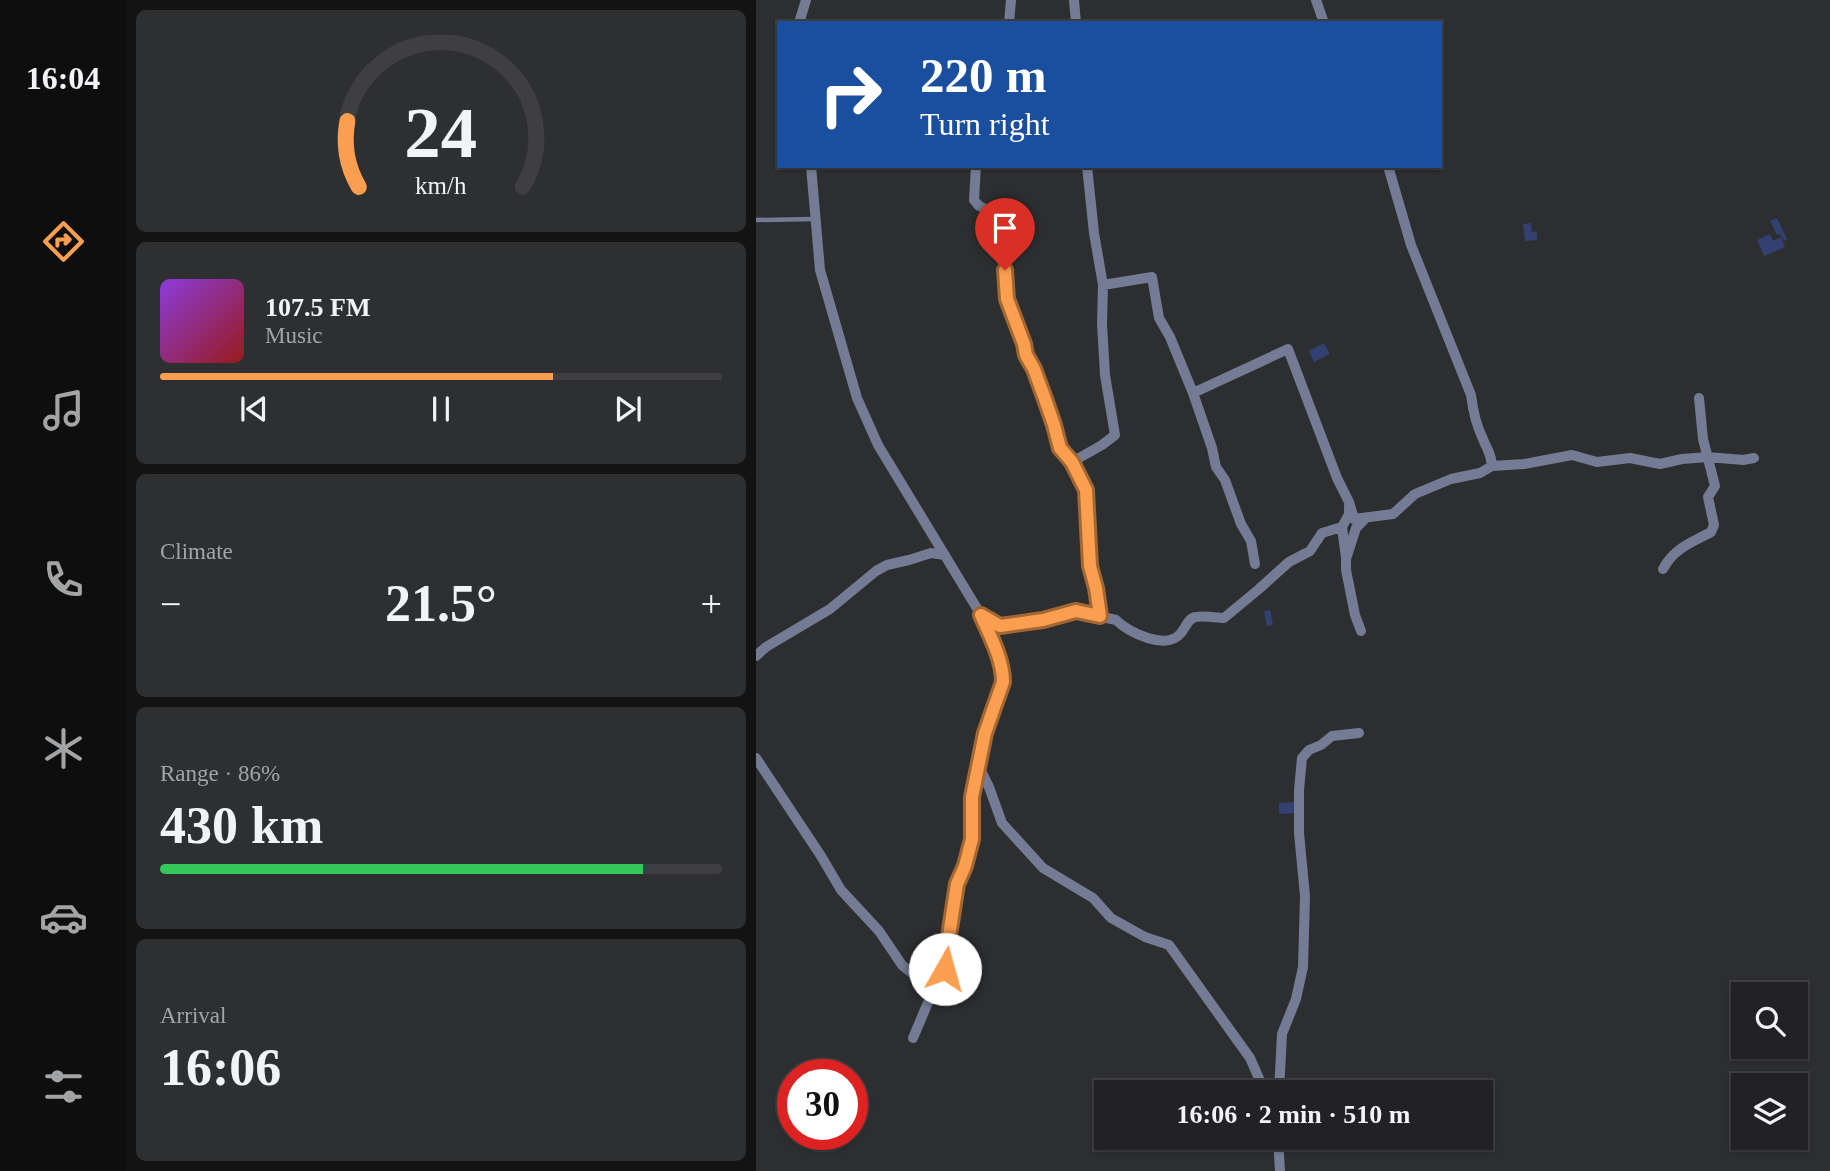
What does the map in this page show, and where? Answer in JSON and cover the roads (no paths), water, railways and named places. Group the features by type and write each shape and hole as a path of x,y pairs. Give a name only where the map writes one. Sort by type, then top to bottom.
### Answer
{"street":[{"path":"800,21 806,0"},
{"path":"1009,21 1011,0"},
{"path":"1074,0 1076,21"},
{"path":"1316,0 1323,21"},
{"path":"811,168 820,270 858,398 878,445 981,615 1003,674 1003,682 985,733 972,797 972,839 957,884 949,936 952,944 945,969 936,979 912,1038"},
{"path":"976,168 974,200 997,216 1007,299 1026,355 1045,399 1060,448 1072,462 1086,490 1090,566 1100,616"},
{"path":"1072,462 1102,446 1115,435 1105,375 1103,285 1087,168"},
{"path":"1389,168 1411,245 1471,395 1473,415 1491,454 1492,466"},
{"path":"1103,285 1152,277 1159,318 1170,337 1193,393 1216,467 1251,541 1255,564"},
{"path":"1193,393 1288,349 1354,520 1393,514 1415,494 1451,479 1480,473 1492,466 1524,464 1572,454 1597,462 1630,458 1660,464 1708,457 1743,460 1754,458"},
{"path":"1663,569 1669,557 1711,532 1714,525 1709,497 1715,486 1701,428 1699,398"},
{"path":"1349,502 1349,514 1342,527 1346,570 1355,615 1362,631"},
{"path":"1346,559 1356,528 1365,519"},
{"path":"981,615 1000,626 1043,620 1076,611 1116,620 1153,640 1169,640 1180,634 1189,620 1196,616 1224,618 1289,562 1310,551 1322,533 1342,527"},
{"path":"756,656 830,609 887,565 931,552 945,555"},
{"path":"1280,1080 1282,1034 1296,999 1303,967 1304,896 1299,832 1302,758 1309,750 1332,736 1359,733"},
{"path":"756,758 841,890 879,931 902,965 932,993"},
{"path":"979,767 1002,823 1043,868 1093,898 1111,918 1145,937 1169,945 1250,1058 1260,1080"},
{"path":"1279,1150 1280,1171"}],"lane":[{"path":"756,220 816,219"}]}
